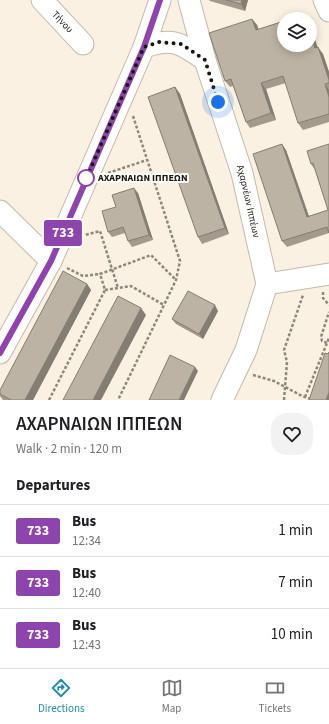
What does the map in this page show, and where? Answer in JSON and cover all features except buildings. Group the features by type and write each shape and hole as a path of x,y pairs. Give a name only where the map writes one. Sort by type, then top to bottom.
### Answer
{"street":[{"name":"Τήνου","path":"42,0 83,44"},
{"path":"2,344 51,261 60,242 116,108 144,47 160,0"},
{"name":"Αχαρνέων Ιππέων","path":"189,0 205,60 242,173 267,284 246,350 222,400"},
{"path":"324,0 329,11"},
{"path":"144,47 159,42 181,44 205,60"},
{"path":"0,211 51,261"},
{"path":"267,284 319,275"}],"path":[{"path":"116,108 125,107 131,110 180,261 176,280 118,400"},
{"path":"85,181 147,160"},
{"path":"60,242 100,231 118,288"},
{"path":"51,261 83,276 100,274 113,270 151,255 176,280"},
{"path":"49,400 105,290 100,274"},
{"path":"284,400 287,362 284,350 319,275"},
{"path":"105,290 131,286 164,305"},
{"path":"327,343 322,340 321,337 329,312"},
{"path":"305,397 329,338"},
{"path":"237,370 274,381 314,400"}],"bus line":[{"name":"733","path":"0,353 51,261 116,108 144,47 160,0"}],"place":[{"name":"ΑΧΑΡΝΑΙΩΝ ΙΠΠΕΩΝ","path":"86,178"}],"route":[{"path":"86,178 85,181 144,47 159,42 181,44 205,60 218,102"}]}
